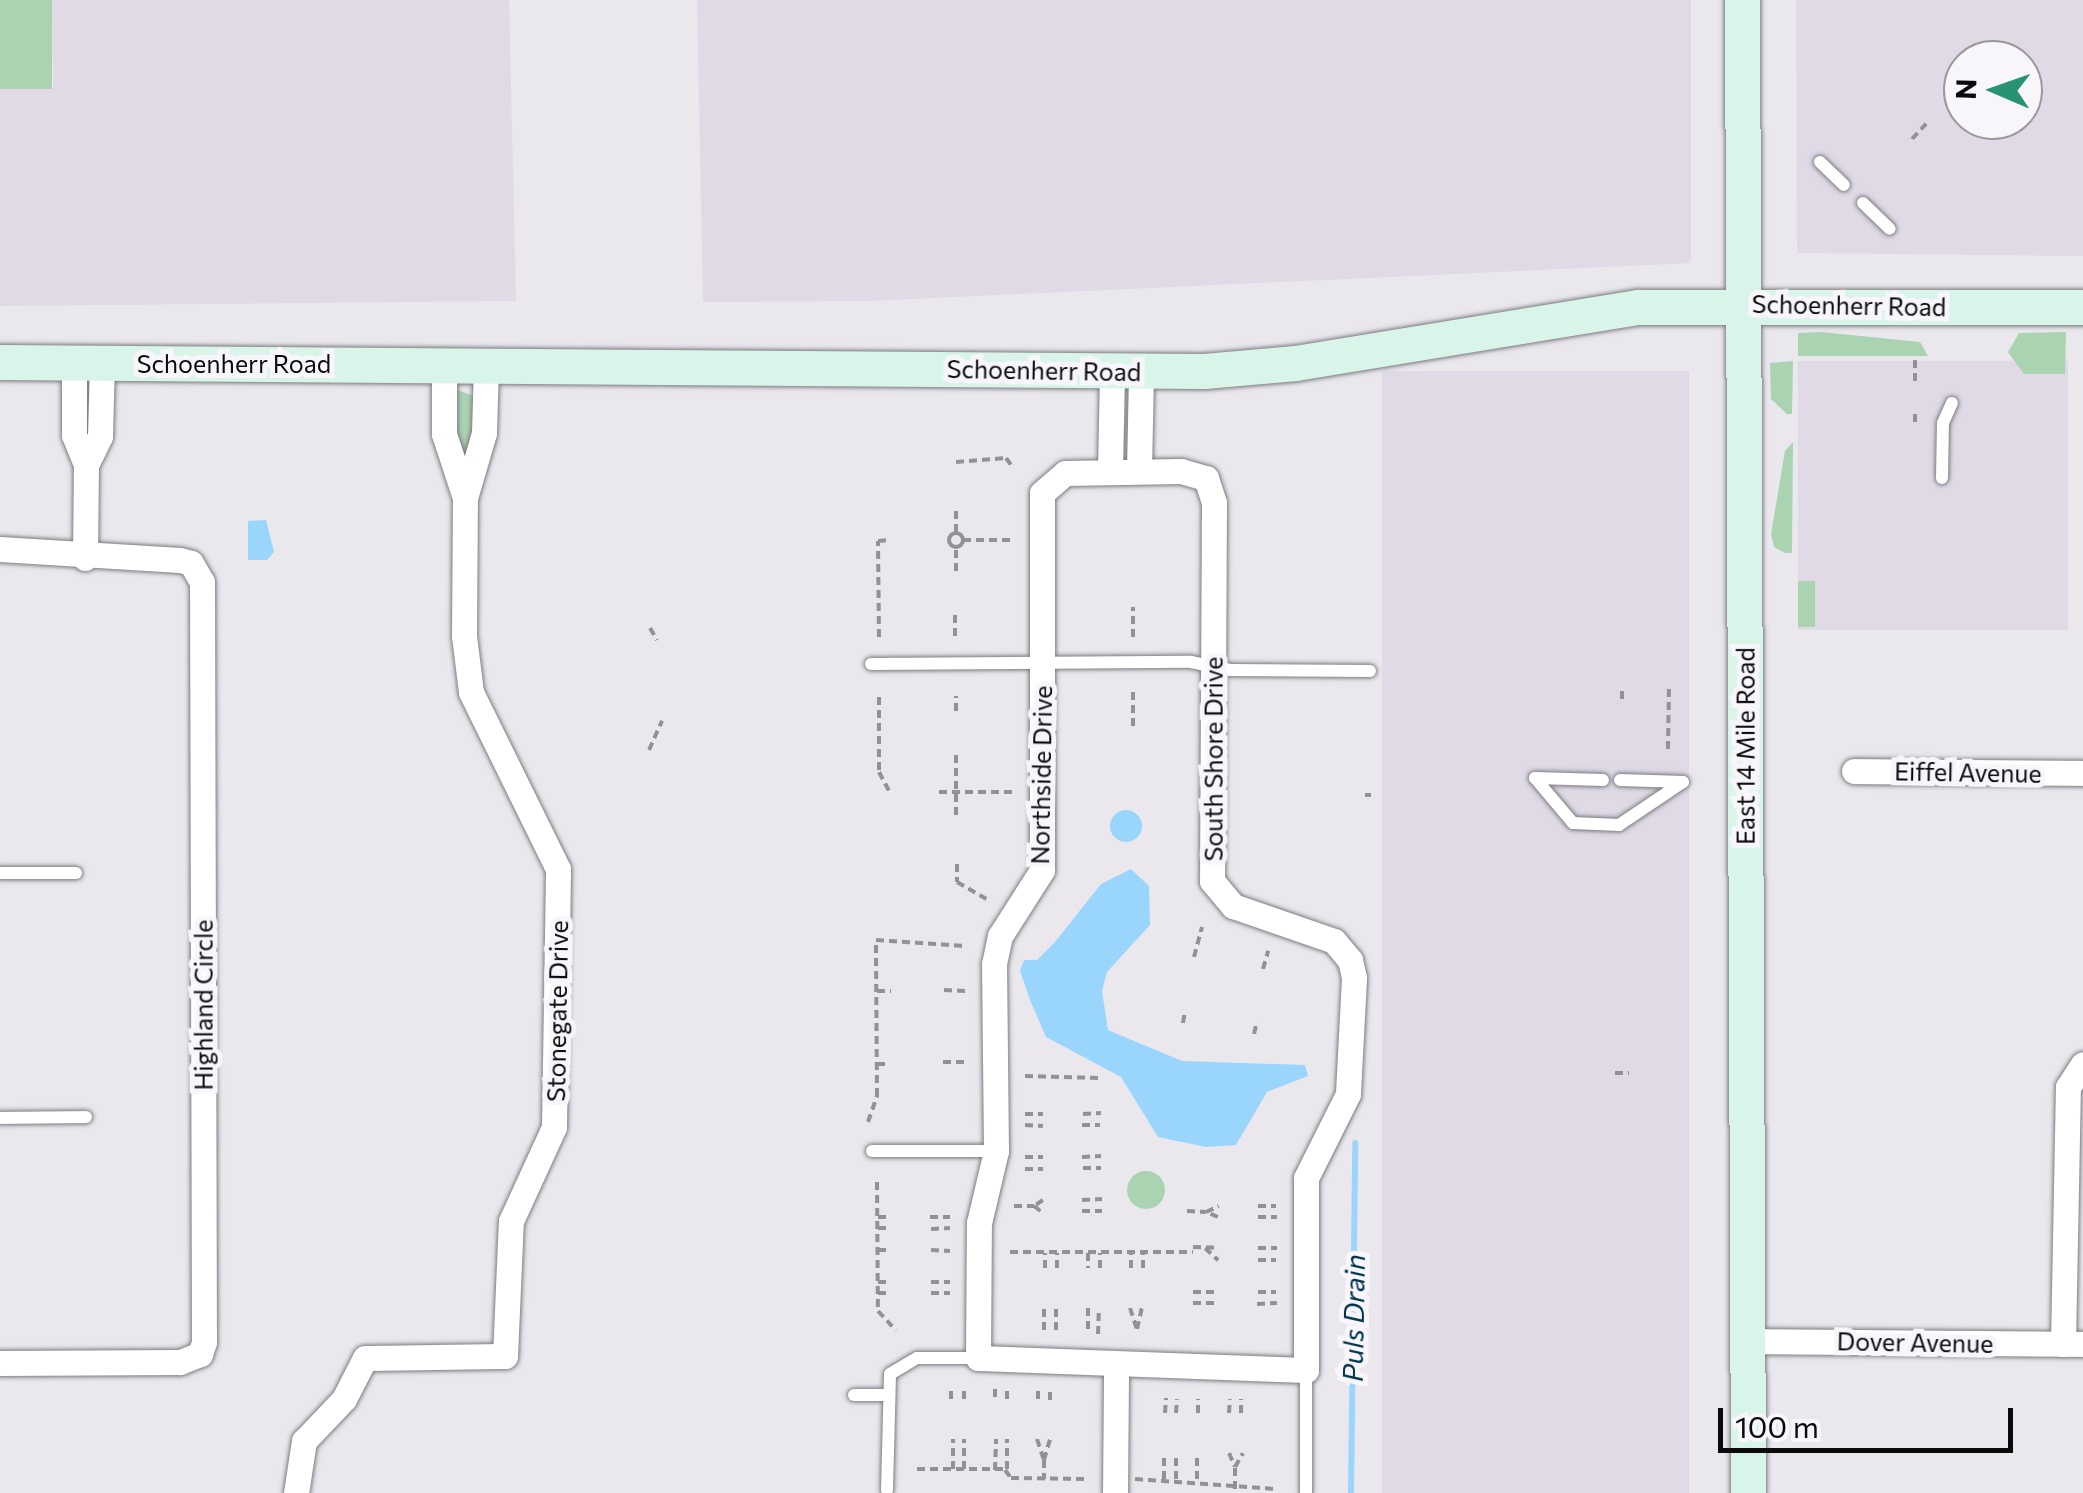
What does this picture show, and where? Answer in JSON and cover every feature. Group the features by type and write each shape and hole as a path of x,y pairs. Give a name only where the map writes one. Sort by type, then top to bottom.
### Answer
{"main road":[{"name":"East 14 Mile Road","path":"1742,0 1748,1493"},
{"name":"Schoenherr Road","path":"0,362 1127,371 1296,363 1598,311 1743,304 2083,307"}],"street":[{"path":"85,558 86,465 74,435 88,362"},
{"name":"Stonegate Drive","path":"444,365 444,434 465,498"},
{"name":"Stonegate Drive","path":"296,1493 304,1440 348,1394 365,1358 505,1356 511,1221 554,1128 558,869 471,692 464,636 465,498 484,433 486,365"},
{"path":"1124,470 1127,371"},
{"name":"Northside Drive","path":"978,1358 979,1223 996,1151 996,949 1042,870 1042,493 1065,473 1124,470"},
{"name":"South Shore Drive","path":"1124,470 1198,474 1211,488 1217,894 1233,906 1334,941 1350,960 1354,978 1348,1094 1306,1178 1306,1370"},
{"name":"Highland Circle","path":"0,549 85,558 180,560 191,563 202,582 204,1342 200,1354 180,1362 0,1363"},
{"name":"Eiffel Avenue","path":"1854,771 2083,774"},
{"path":"2073,1344 2078,1067"},
{"name":"Dover Avenue","path":"1747,1341 2073,1344"},
{"path":"978,1358 1086,1358 1116,1368 1306,1370"},
{"path":"1116,1368 1120,1486"}],"lane":[{"path":"1820,162 1844,185"},
{"path":"1862,202 1890,229"},
{"path":"1942,478 1942,423 1952,403"},
{"path":"871,664 1042,663 1370,671"},
{"path":"1603,780 1535,778 1573,823 1588,824 1636,818 1683,782 1620,780"},
{"path":"0,873 76,873"},
{"path":"0,1118 86,1117"},
{"path":"872,1151 996,1151"},
{"path":"888,1490 890,1374 906,1360 978,1358"},
{"path":"1306,1370 1306,1493"},
{"path":"854,1395 887,1395"}],"path":[{"path":"1912,140 1930,121"},
{"path":"1915,358 1915,381"},
{"path":"1914,414 1915,423"},
{"path":"956,462 1006,458 1011,465"},
{"path":"956,506 956,532 963,540 1011,540"},
{"path":"940,540 948,540 956,532"},
{"path":"879,637 878,540 890,540"},
{"path":"948,540 956,548"},
{"path":"956,571 956,548 963,540"},
{"path":"1133,636 1134,607"},
{"path":"955,636 956,615"},
{"path":"650,628 657,640"},
{"path":"1133,688 1133,726"},
{"path":"1622,688 1622,699"},
{"path":"1668,749 1669,688"},
{"path":"956,696 956,711"},
{"path":"879,697 879,772 889,791"},
{"path":"648,750 662,722"},
{"path":"956,755 956,820"},
{"path":"939,792 1012,792"},
{"path":"956,864 956,882 986,900"},
{"path":"1194,958 1202,926"},
{"path":"868,1122 877,1096 876,990 881,936 965,946"},
{"path":"1263,969 1268,951"},
{"path":"876,990 891,990"},
{"path":"944,990 965,991"},
{"path":"1182,1023 1185,1010"},
{"path":"1254,1034 1257,1021"},
{"path":"943,1062 966,1062"},
{"path":"877,1064 890,1064"},
{"path":"1615,1074 1630,1074"},
{"path":"1025,1076 1100,1078"},
{"path":"1025,1114 1043,1114"},
{"path":"1082,1114 1100,1114"},
{"path":"1082,1125 1100,1126"},
{"path":"1025,1126 1043,1126"},
{"path":"1082,1156 1101,1156"},
{"path":"1025,1157 1042,1157"},
{"path":"1082,1168 1101,1168"},
{"path":"1025,1169 1043,1169"},
{"path":"878,1182 878,1311 896,1330"},
{"path":"1014,1206 1034,1206 1043,1200"},
{"path":"1082,1200 1102,1200"},
{"path":"1034,1206 1043,1212"},
{"path":"1206,1212 1218,1206"},
{"path":"1258,1206 1276,1206"},
{"path":"1082,1211 1102,1211"},
{"path":"1187,1211 1218,1217"},
{"path":"878,1217 891,1217"},
{"path":"930,1217 950,1217"},
{"path":"1258,1217 1277,1217"},
{"path":"878,1228 891,1228"},
{"path":"931,1228 950,1228"},
{"path":"1205,1248 1218,1260"},
{"path":"1010,1252 1218,1248"},
{"path":"1258,1248 1276,1248"},
{"path":"878,1250 891,1250"},
{"path":"930,1250 950,1250"},
{"path":"1044,1268 1045,1252"},
{"path":"1057,1252 1057,1268"},
{"path":"1088,1252 1088,1268"},
{"path":"1100,1252 1100,1268"},
{"path":"1131,1252 1131,1268"},
{"path":"1143,1252 1143,1268"},
{"path":"1258,1260 1276,1260"},
{"path":"878,1282 891,1282"},
{"path":"931,1282 950,1282"},
{"path":"1193,1292 1218,1292"},
{"path":"1258,1292 1276,1292"},
{"path":"878,1293 891,1293"},
{"path":"931,1293 950,1293"},
{"path":"1193,1303 1218,1303"},
{"path":"1257,1304 1276,1303"},
{"path":"1044,1308 1044,1330"},
{"path":"1056,1308 1056,1330"},
{"path":"1088,1308 1088,1331"},
{"path":"1098,1334 1099,1308"},
{"path":"1130,1308 1137,1329"},
{"path":"1137,1340 1142,1308"},
{"path":"951,1400 952,1388"},
{"path":"964,1388 964,1400"},
{"path":"995,1389 995,1399"},
{"path":"1007,1389 1007,1399"},
{"path":"1038,1389 1038,1399"},
{"path":"1050,1389 1050,1400"},
{"path":"1165,1413 1166,1398"},
{"path":"1176,1413 1177,1398"},
{"path":"1198,1399 1198,1413"},
{"path":"1230,1399 1230,1413"},
{"path":"1241,1399 1241,1413"},
{"path":"964,1439 964,1469"},
{"path":"1007,1439 1005,1470 1011,1478 1084,1479"},
{"path":"1044,1478 1050,1439"},
{"path":"952,1469 953,1440"},
{"path":"995,1470 996,1440"},
{"path":"1037,1440 1044,1460"},
{"path":"1164,1453 1164,1479"},
{"path":"1176,1453 1176,1479"},
{"path":"1197,1479 1198,1453"},
{"path":"1229,1453 1235,1468 1235,1488"},
{"path":"1235,1468 1243,1453"},
{"path":"917,1469 1005,1470"},
{"path":"1120,1486 1197,1479 1235,1488 1276,1489"}],"shaded area":[{"path":"52,0 509,0 516,301 0,306 0,89 53,88"},
{"path":"697,0 1691,0 1691,263 869,301 703,302"},
{"path":"1796,0 2083,0 2083,256 1797,253"},
{"path":"1798,361 2068,361 2068,630 1798,630"},
{"path":"1382,371 1689,371 1689,1493 1382,1493"}],"green space":[{"path":"0,0 52,0 52,89 0,89"},
{"path":"2066,332 2065,374 2024,374 2008,352 2019,333"},
{"path":"1798,333 1920,342 1928,356 1798,356"},
{"path":"1793,361 1792,414 1787,414 1771,399 1770,363"},
{"path":"457,390 474,396 474,436 464,460 453,436"},
{"path":"1793,442 1792,553 1785,553 1774,547 1771,534 1785,451"},
{"path":"1798,581 1815,581 1815,627 1798,627"},
{"path":"1146,1171 1159,1177 1165,1190 1159,1203 1146,1209 1133,1203 1127,1190 1133,1177"}],"water":[{"path":"266,520 274,552 267,560 248,560 248,521"},
{"path":"1126,810 1137,815 1142,826 1137,837 1126,842 1115,837 1110,826 1115,815"},
{"path":"1131,869 1149,886 1150,925 1107,972 1102,991 1108,1030 1182,1061 1305,1065 1308,1076 1267,1092 1236,1145 1206,1147 1158,1137 1121,1077 1046,1037 1030,1000 1020,971 1024,960 1037,960 1101,884"}],"waterway":[{"name":"Puls Drain","path":"1351,1493 1355,1143"}]}
